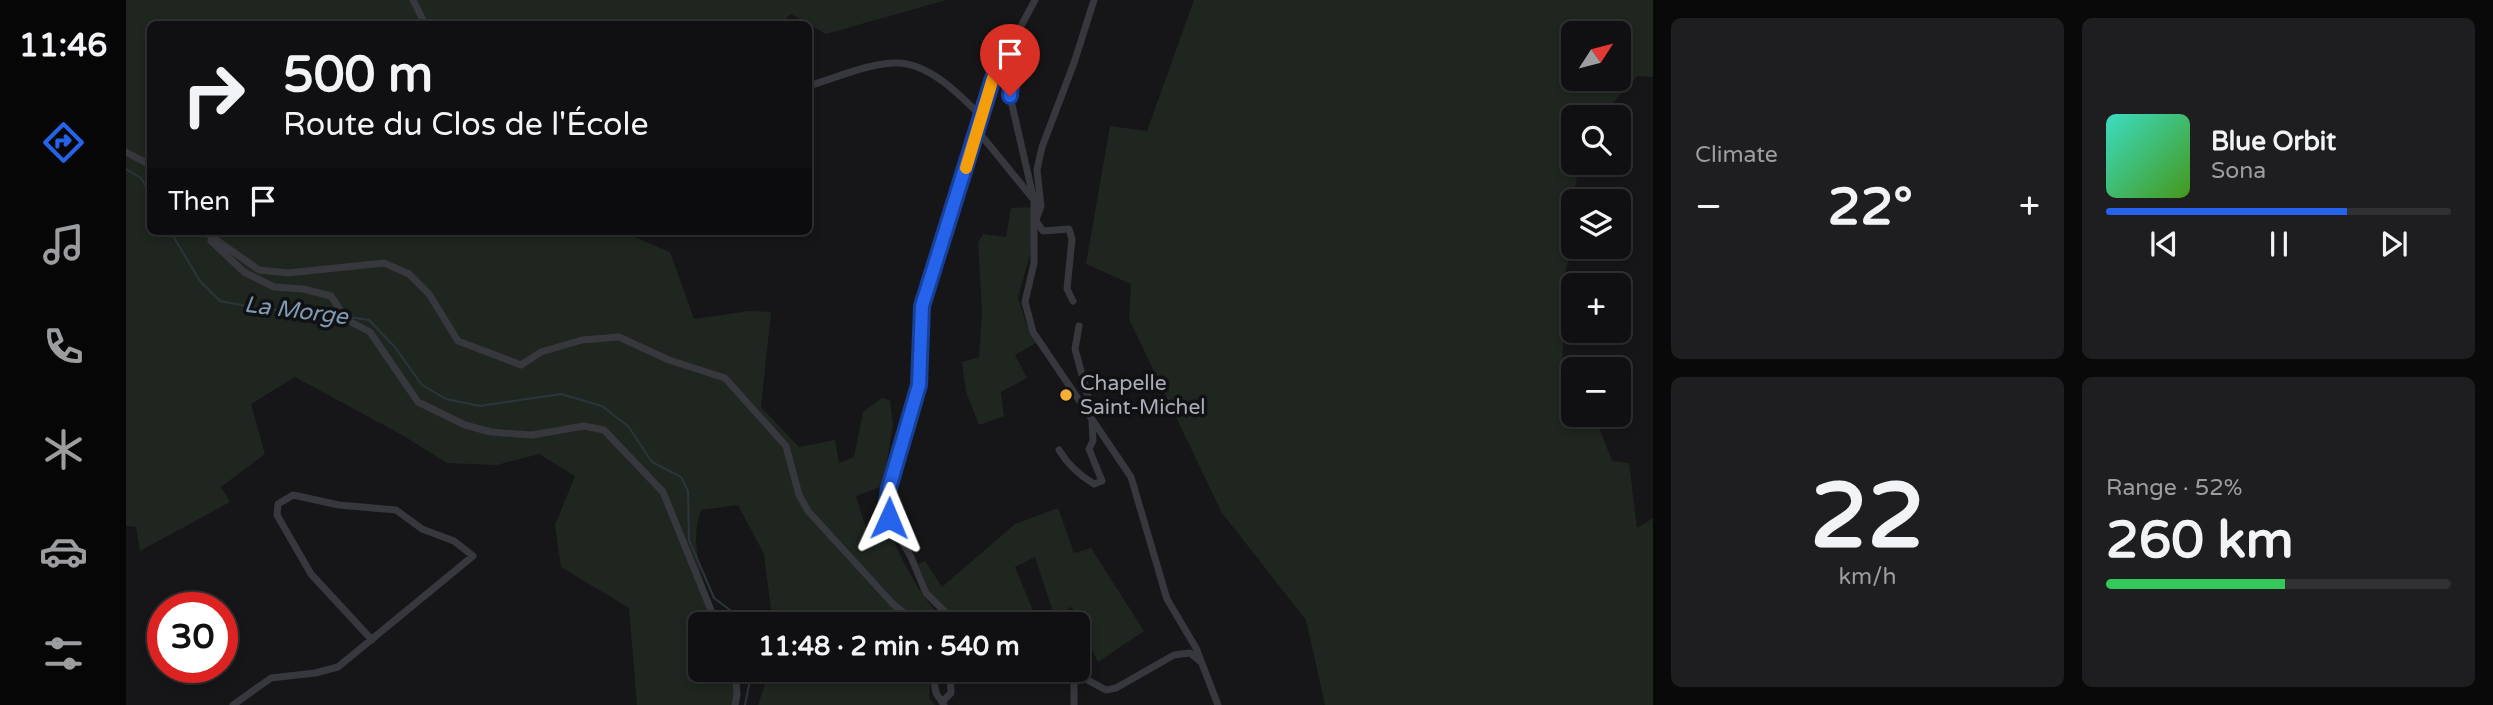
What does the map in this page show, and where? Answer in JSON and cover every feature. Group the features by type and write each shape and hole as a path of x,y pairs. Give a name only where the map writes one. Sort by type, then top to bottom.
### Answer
{"street":[{"path":"413,0 423,21"},
{"path":"944,612 926,593 911,557 889,518 887,502 904,428 919,385 922,306 993,78 1035,0"},
{"path":"1035,220 1041,206 1037,170 1042,147 1074,64 1094,0"},
{"path":"1005,60 1013,68 1010,96 1034,200 1034,263 1026,290 1026,313 1033,332 1131,477 1167,598 1203,665 1218,705"},
{"path":"812,85 882,65 909,64 923,69 941,81 981,117"},
{"path":"978,130 1034,200"},
{"path":"126,152 147,163"},
{"path":"1035,220 1043,231 1048,233 1069,229 1072,239 1067,289 1073,301"},
{"path":"208,235 244,272 274,287 303,289 331,296 347,320 370,332 418,402 465,425 491,432 532,435 584,426 604,430 663,492 712,612"},
{"path":"211,235 259,270 288,273 384,263 408,274 429,294 458,341 521,365 541,352 582,340 618,337 669,360 724,378 786,446 799,495 808,511 903,612"},
{"path":"1059,450 1077,473 1094,484 1102,481 1089,449 1093,441 1091,408 1075,349 1079,326"},
{"path":"233,705 271,678 315,673 338,667 372,640 433,587 472,558 473,553 454,541 422,529 396,510 339,505 293,495 284,499 276,509 277,515 311,574 372,640"},
{"path":"1074,705 1073,683 1082,677 1106,690 1116,688 1174,655 1190,653 1203,665"},
{"path":"735,705 736,682"},
{"path":"934,682 936,693 944,703 951,693 951,682"}],"shaded area":[{"path":"126,0 946,0 826,34 812,26 812,21 803,21 791,14 783,21 147,21 147,235 630,235 670,252 694,319 749,311 771,312 761,407 799,447 835,440 839,463 854,457 863,412 882,398 890,400 893,424 883,486 856,496 866,528 887,526 912,576 937,612 771,612 764,554 738,505 701,510 697,524 697,553 704,583 716,612 688,612 688,682 737,682 738,705 637,705 629,608 561,567 555,525 575,476 539,454 497,465 447,463 402,435 295,377 251,404 265,454 221,487 230,502 140,551 136,527 126,526"},
{"path":"1194,0 1653,0 1653,77 1637,76 1631,83 1631,21 1561,21 1561,91 1623,91 1611,105 1561,105 1561,175 1578,175 1575,189 1561,189 1561,259 1569,259 1566,273 1561,273 1561,427 1599,427 1612,461 1629,463 1637,528 1653,518 1653,705 1325,705 1306,620 1222,513 1129,319 1131,284 1086,264 1110,126 1147,131"},
{"path":"1044,207 1018,297 1036,343 1015,355 1027,378 1001,392 1004,416 979,425 966,392 962,362 979,357 982,311 978,243 983,234 1006,237 1011,208"},
{"path":"1058,508 1074,553 1091,548 1144,631 1098,662 1090,645 1090,612 1074,612 1072,607 1053,612 1035,557 1015,567 1034,612 947,612 929,591 918,564 925,561 942,587 1015,524"},
{"path":"766,682 930,682 929,698 935,705 758,705"}],"waterway":[{"name":"La Morge","path":"126,169 141,178 147,189"},
{"name":"La Morge","path":"172,235 200,281 220,301 262,309 340,316"},
{"name":"La Morge","path":"349,317 369,320 394,346 422,385 446,399 480,406 561,394 602,406 628,426 652,462 681,477 688,491 689,540 714,598 733,612"},
{"name":"La Morge","path":"745,705 750,682"}],"slow traffic":[{"path":"966,168 993,78 998,70"}],"place":[{"name":"Chapelle Saint-Michel","path":"1066,395"}],"route":[{"path":"889,518 889,488 904,428 919,385 922,306 993,78 1005,60 1013,68 1014,74 1010,96"}]}
